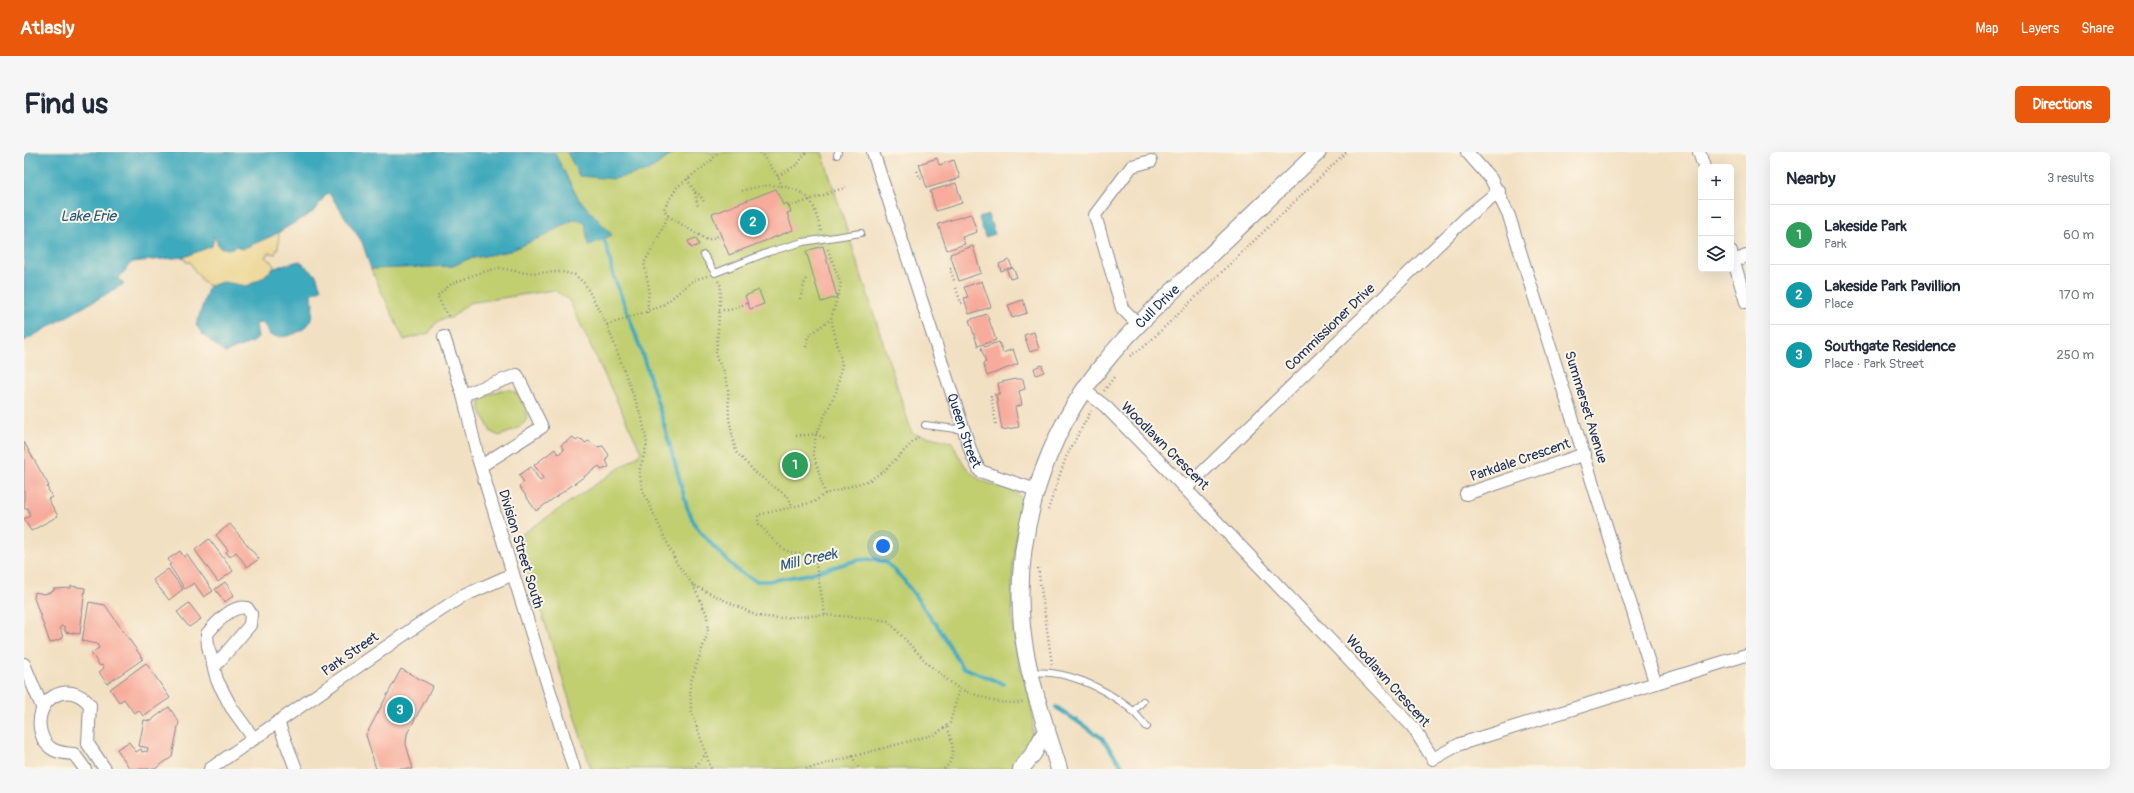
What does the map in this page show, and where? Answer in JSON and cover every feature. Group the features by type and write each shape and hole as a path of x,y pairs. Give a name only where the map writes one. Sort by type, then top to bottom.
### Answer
{"street":[{"name":"Queen Street","path":"873,152 972,455 980,471 1036,490"},
{"name":"Cull Drive","path":"1036,490 1053,444 1084,391 1102,364 1138,324 1318,152"},
{"name":"Summerset Avenue","path":"1467,152 1491,179 1499,192 1518,240 1655,682"},
{"path":"1699,152 1703,164"},
{"path":"1138,324 1122,308 1095,215 1132,166 1150,161"},
{"name":"Commissioner Drive","path":"1186,488 1469,215 1499,192"},
{"path":"1734,257 1746,256"},
{"path":"1734,263 1746,302"},
{"name":"Division Street South","path":"444,337 463,395 481,466 513,574 574,769"},
{"path":"463,395 517,375 542,427 481,466"},
{"name":"Woodlawn Crescent","path":"1084,391 1116,417 1186,488 1413,727 1433,759 1460,744 1655,682 1746,655"},
{"name":"Parkdale Crescent","path":"1466,494 1584,454"},
{"path":"1036,490 1026,535 1021,584 1022,627 1030,674 1059,769"},
{"name":"Park Street","path":"210,769 461,598 513,574"},
{"path":"215,666 250,625 251,614 247,608 243,607 229,614 220,620 207,634 208,646 215,666 217,680 231,707 254,739"},
{"path":"24,664 42,707"},
{"path":"85,769 74,754 62,753 51,749 43,742 39,725 42,707 48,699 57,694 66,692 76,694 85,699 90,705 91,712 87,734 88,744 105,769"},
{"path":"278,722 296,769"},
{"path":"1021,769 1033,754 1047,729"}],"lane":[{"path":"704,255 715,273 769,252 824,238 861,232"},
{"path":"925,425 964,430"},
{"path":"1030,674 1044,672 1066,675 1092,685 1128,707 1147,727"},
{"path":"1133,712 1143,701"}],"path":[{"path":"718,152 711,161 677,187 664,210 668,216 707,240 721,235"},
{"path":"760,152 778,176 782,186"},
{"path":"778,176 798,164 806,152"},
{"path":"1125,360 1145,346 1346,152"},
{"path":"917,171 920,178 924,177"},
{"path":"687,179 695,192 698,207"},
{"path":"742,191 760,185 782,186 798,192 810,200 841,285 831,319 842,364 836,392 816,434 814,452 825,494"},
{"path":"789,207 846,187"},
{"path":"695,192 700,195 704,202"},
{"path":"647,313 649,288 644,263 668,216"},
{"path":"448,316 437,296 451,284 479,273 500,268 525,273 562,272 576,275 585,284 606,325 642,418 647,444 639,472 643,491 677,564 693,585 707,615 708,632 690,684 691,709 711,769"},
{"path":"955,268 950,269 955,283"},
{"path":"606,325 647,313 662,306 694,280 715,273 721,286 716,358 724,371 728,387 729,419 736,452 757,474 788,497 793,507"},
{"path":"800,299 806,278"},
{"path":"956,288 961,303 965,302"},
{"path":"719,310 730,310 748,303"},
{"path":"806,347 808,336 831,319"},
{"path":"1104,391 1117,371"},
{"path":"996,424 991,396 1000,392"},
{"path":"1046,517 1066,457 1091,411"},
{"path":"796,436 816,434 827,439"},
{"path":"825,615 821,584 814,554 798,555 785,551 758,523 758,515 814,502 825,494 870,480 886,470 918,438"},
{"path":"1037,566 1052,664 1046,668"},
{"path":"693,585 757,616 778,618 825,615 888,621 929,665 959,689 997,702 1016,704 1027,701"},
{"path":"806,769 936,734 950,724 959,689"},
{"path":"944,769 950,764 954,746 947,726"},
{"path":"694,769 706,754"},
{"path":"852,756 859,769"}],"green space":[{"path":"554,152 567,152 580,176 648,171 675,152 822,152 912,433 952,442 961,459 972,474 983,481 1011,490 1020,497 1023,502 1014,557 1012,612 1016,648 1031,704 1033,729 1032,736 1023,754 1009,769 591,769 531,579 515,539 639,455 641,452 569,300 554,290 469,303 451,318 442,319 435,324 429,333 404,340 371,269 453,266 468,259 510,251 575,219 611,234 578,198"},
{"path":"501,390 511,390 518,395 525,407 527,416 524,423 514,430 499,436 491,432 480,410 480,401 486,396"}],"sand":[{"path":"279,232 278,247 275,254 269,253 265,256 268,260 272,261 274,268 259,280 247,286 206,285 190,262 186,262 184,257 212,246 214,235 238,246 272,236"}],"water":[{"name":"Lake Erie","path":"24,152 554,152 578,198 612,235 588,246 585,222 575,219 510,251 468,259 453,266 371,269 362,242 328,192 313,212 272,236 242,249 238,246 228,249 219,247 214,236 212,246 184,257 132,262 119,278 124,284 24,341"},
{"path":"567,152 675,152 648,171 614,179 579,176"},
{"path":"988,215 995,234 985,237 979,218"},
{"path":"299,261 316,275 321,289 312,294 313,306 310,322 300,331 280,337 270,335 263,323 256,324 258,337 255,341 225,353 203,335 196,325 209,286 224,282 247,286 259,280 274,268"}],"building":[{"path":"937,158 939,165 954,160 960,178 927,188 919,164"},
{"path":"956,183 962,203 936,211 930,191"},
{"path":"776,189 783,205 787,203 791,212 787,213 793,230 729,255 712,214"},
{"path":"971,214 977,232 962,237 965,244 947,250 938,224"},
{"path":"696,238 699,245 691,248 688,241"},
{"path":"823,246 837,297 821,302 806,251"},
{"path":"973,246 981,273 959,281 950,254"},
{"path":"1009,260 1012,267 1001,271 999,264"},
{"path":"1013,268 1017,277 1010,279 1007,270"},
{"path":"982,281 991,307 969,314 964,298 968,297 964,287"},
{"path":"759,290 764,304 750,309 745,296"},
{"path":"1023,300 1027,313 1012,318 1008,305"},
{"path":"987,314 996,340 978,346 969,320"},
{"path":"1034,332 1039,349 1030,352 1024,335"},
{"path":"999,342 1003,353 1013,349 1018,364 987,376 983,363 986,362 981,348"},
{"path":"1042,365 1044,372 1036,375 1034,368"},
{"path":"1023,379 1025,389 1019,391 1022,405 1015,407 1019,427 1002,430 996,395 1000,393 998,383"},
{"path":"573,437 576,441 579,439 583,440 585,443 589,441 597,447 603,446 609,455 606,460 609,467 601,470 599,466 536,511 519,486 524,482 519,475 531,467 540,481 543,479 534,465 555,449 558,454 564,450 561,445"},
{"path":"24,442 49,486 47,487 52,497 48,499 58,516 31,531 24,519 30,516 28,508 24,509"},
{"path":"230,524 259,559 247,567 236,552 230,557 226,552 228,550 216,535"},
{"path":"209,539 233,571 218,582 195,550"},
{"path":"180,551 184,557 187,554 213,591 204,597 194,583 185,589 169,565 171,564 168,559"},
{"path":"168,569 183,589 169,600 153,580"},
{"path":"225,582 234,595 225,602 215,589"},
{"path":"71,586 85,588 80,634 65,632 65,627 62,626 60,627 63,638 50,643 34,598 35,592 44,594 54,591 53,589 71,588"},
{"path":"89,602 105,605 143,659 107,684 99,672 104,668 102,665 100,666 91,653 99,648 97,644 82,641"},
{"path":"189,603 201,619 189,627 177,612"},
{"path":"146,663 170,698 143,716 139,710 134,713 124,699 119,702 110,689"},
{"path":"401,669 433,686 407,734 406,744 413,769 376,769 366,735"},
{"path":"169,707 179,722 172,757 155,769 130,769 117,749 129,742 136,752 141,749 142,752 147,752 148,748 139,746 144,720 152,721"}],"waterway":[{"name":"Mill Creek","path":"603,239 607,248 613,275 636,336 654,392 687,507 695,525 714,547 739,572 756,581 769,581 809,574 858,560 874,559 887,563 903,579 942,633 962,667 1004,684"},
{"name":"Mill Creek","path":"1056,707 1102,738 1124,769"}],"place":[{"name":"Lakeside Park Pavillion","path":"753,222"},
{"name":"Lakeside Park","path":"795,465"},
{"name":"Southgate Residence","path":"400,710"}]}
